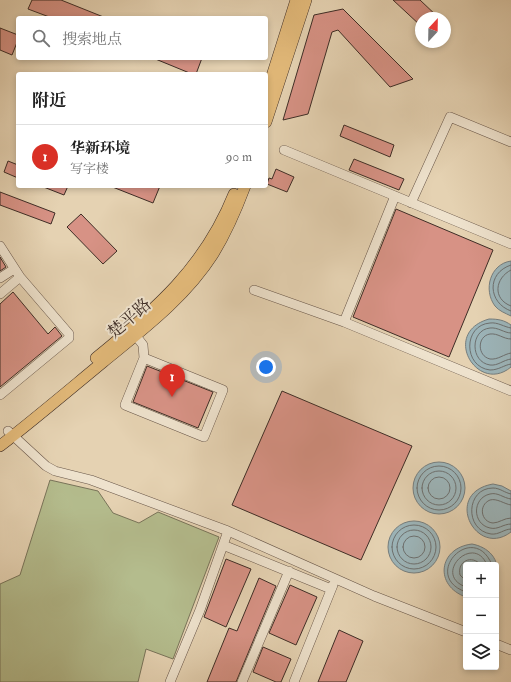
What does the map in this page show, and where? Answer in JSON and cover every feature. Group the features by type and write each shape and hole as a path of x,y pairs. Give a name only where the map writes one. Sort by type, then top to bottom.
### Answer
{"main road":[{"path":"268,88 296,0"},
{"path":"268,116 306,0"},
{"name":"楚平路","path":"0,446 7,434 135,326 183,279 205,251 222,221 236,188"},
{"name":"楚平路","path":"7,434 136,336 179,296 212,255 230,224 244,188"}],"street":[{"path":"411,203 450,117 511,142"},
{"path":"284,150 511,244"},
{"path":"344,322 395,196"},
{"path":"0,246 20,277 69,334 69,338 0,395"},
{"path":"0,278 14,269"},
{"path":"0,294 20,277"},
{"path":"254,290 344,322 511,391"},
{"path":"136,336 143,345 144,358 125,405 204,437 223,390 144,358"},
{"path":"7,434 46,466 55,471 91,480 228,531 374,596 463,631"},
{"path":"170,682 200,610 228,531"},
{"path":"223,545 331,589"},
{"path":"242,682 289,571"},
{"path":"294,682 336,578"},
{"path":"499,645 511,650"}],"green space":[{"path":"50,480 98,491 113,513 139,523 158,512 219,537 173,659 146,649 138,682 0,682 0,584 20,575"}],"water":[{"path":"511,261 511,316 500,311 495,306 491,300 489,286 494,272 498,267"},
{"path":"489,319 501,320 511,325 511,367 499,374 487,373 477,368 469,359 466,348 467,336 475,326"},
{"path":"439,462 453,466 461,474 465,488 461,502 453,510 439,514 425,510 417,502 413,488 417,474 425,466"},
{"path":"493,484 502,486 511,491 511,532 498,538 486,537 476,531 470,522 467,510 469,499 478,490"},
{"path":"409,521 419,521 433,528 440,542 440,552 433,566 419,573 409,573 399,569 392,562 388,552 388,542 392,532 399,525"},
{"path":"472,544 483,548 492,555 496,562 463,562 463,596 456,592 449,585 445,576 444,568 452,552 461,547"}],"building":[{"path":"32,0 61,0 101,16 47,16 28,9"},
{"path":"393,0 420,0 433,12 415,12 415,20"},
{"path":"343,9 413,79 390,87 338,30 332,32 308,114 283,120 314,15"},
{"path":"0,28 16,34 16,45 12,55 0,50"},
{"path":"158,60 201,60 197,72 187,72"},
{"path":"344,125 394,145 390,157 340,136"},
{"path":"354,159 404,179 399,190 349,170"},
{"path":"8,161 16,164 16,177 4,172"},
{"path":"276,169 294,177 287,192 268,184 269,178 272,179"},
{"path":"46,188 67,188 64,195"},
{"path":"115,188 159,188 153,203"},
{"path":"0,192 55,213 51,224 0,205"},
{"path":"396,209 493,250 449,357 353,317"},
{"path":"81,214 117,251 103,264 67,227"},
{"path":"0,257 6,267 0,271"},
{"path":"13,292 48,334 55,327 62,336 0,387 0,304"},
{"path":"147,366 213,392 198,428 133,402"},
{"path":"282,391 412,446 361,560 232,505"},
{"path":"226,559 251,569 226,627 204,617"},
{"path":"259,578 276,586 236,682 207,682 229,628 237,631"},
{"path":"290,585 317,597 296,645 269,633"},
{"path":"339,630 363,641 346,682 318,682"},
{"path":"263,647 291,659 281,682 276,682 253,672"}],"place":[{"name":"华新环境","path":"172,397"}]}
